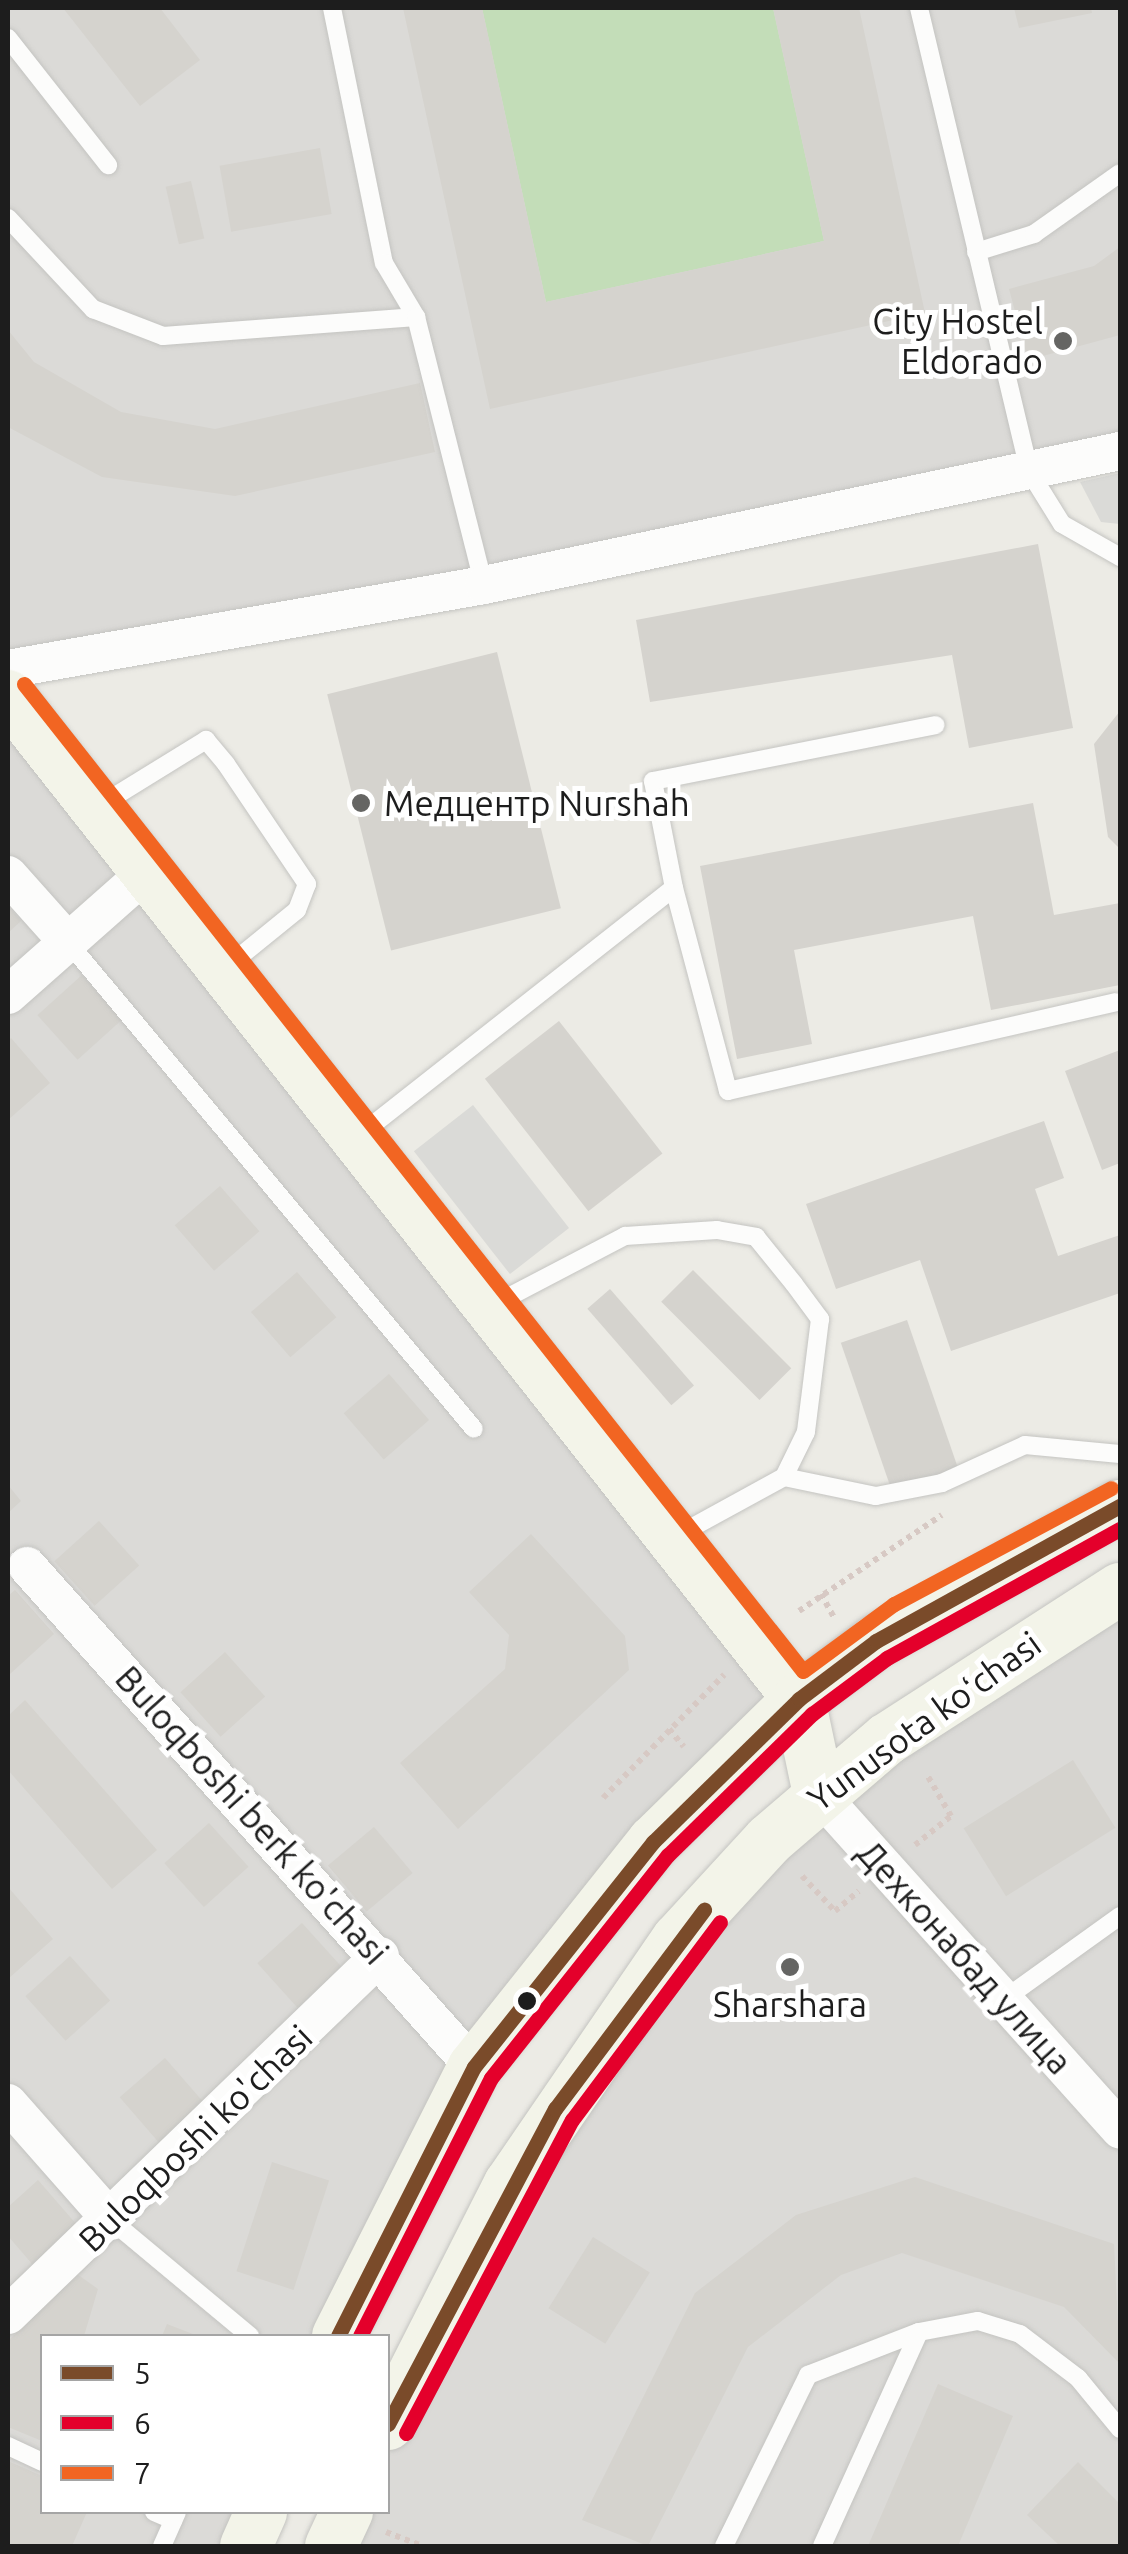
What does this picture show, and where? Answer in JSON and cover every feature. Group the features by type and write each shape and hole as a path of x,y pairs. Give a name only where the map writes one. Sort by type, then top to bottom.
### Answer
{"main road":[{"path":"8,696 798,1699 887,1739"},
{"path":"339,2334 474,2067 616,1882 798,1699 904,1622 1120,1506"},
{"name":"Yunusota koʻchasi","path":"390,2420 501,2199 615,2021 725,1886 819,1794 887,1739 1120,1589"},
{"name":"Дехконабад улица","path":"798,1699 819,1794"},
{"path":"246,2546 260,2514"},
{"path":"331,2546 345,2514"}],"street":[{"path":"8,669 484,585 1120,451"},
{"path":"8,995 147,872"},
{"path":"8,875 67,941"},
{"name":"Buloqboshi berk ko'chasi","path":"26,1566 380,1956 474,2067"},
{"name":"Дехконабад улица","path":"819,1794 1120,2130"},
{"name":"Buloqboshi ko'chasi","path":"8,2316 112,2221 380,1956"},
{"path":"8,2103 112,2221"}],"lane":[{"path":"332,8 384,262 416,317 484,585"},
{"path":"918,8 1029,471 1062,524 1120,557"},
{"path":"8,38 108,165"},
{"path":"976,252 1034,234 1120,173"},
{"path":"8,218 93,309 162,336 416,317"},
{"path":"936,725 653,781 674,888 728,1090 1116,1002"},
{"path":"96,808 206,740 226,764 307,884 297,910 223,969"},
{"path":"356,1138 674,888"},
{"path":"67,941 474,1429"},
{"path":"490,1307 625,1236 756,1236 820,1318 818,1389 784,1477 673,1538"},
{"path":"784,1477 876,1496 942,1483 1025,1445 1120,1454"},
{"path":"1003,2000 1120,1916"},
{"path":"112,2221 248,2334"},
{"path":"724,2546 808,2375 919,2332 978,2320 1020,2334 1078,2378 1120,2429"},
{"path":"822,2546 919,2332"},
{"path":"8,2446 40,2461"},
{"path":"162,2546 175,2516"}],"path":[{"path":"799,1611 960,1503"},
{"path":"821,1594 838,1624"},
{"path":"604,1798 725,1674"},
{"path":"669,1729 688,1751"},
{"path":"927,1775 951,1816"},
{"path":"802,1876 835,1911"}],"shaded area":[{"path":"8,8 1120,8 1120,451 8,669"},
{"path":"1120,473 1120,524 1101,522 1080,482"},
{"path":"8,696 799,1699 616,1882 339,2334 40,2334 40,2514 260,2514 246,2546 8,2546"},
{"path":"473,1105 569,1228 510,1274 414,1151"},
{"path":"1120,1589 1120,2546 331,2546 346,2514 390,2514 390,2421 737,1873"}],"green space":[{"path":"482,8 773,8 824,241 546,302"}],"building":[{"path":"63,8 160,8 200,60 140,106"},
{"path":"403,8 482,8 546,302 824,241 773,8 859,8 925,313 490,409"},
{"path":"1014,8 1091,8 1092,13 1019,28"},
{"path":"320,148 332,214 231,232 220,166"},
{"path":"191,181 204,238 179,244 166,187"},
{"path":"1120,247 1120,335 1028,360 1009,289 1094,266"},
{"path":"8,330 34,362 121,412 215,429 420,383 435,452 235,496 102,477 8,427"},
{"path":"1038,544 1073,728 969,748 952,655 650,702 636,620"},
{"path":"497,652 561,908 391,950 327,694"},
{"path":"1120,711 1120,849 1108,837 1094,744"},
{"path":"1033,803 1054,915 1120,903 1120,985 991,1010 973,916 794,950 812,1044 737,1059 700,866"},
{"path":"8,906 21,921 8,933"},
{"path":"82,975 122,1020 78,1060 37,1015"},
{"path":"559,1021 662,1153 588,1211 485,1079"},
{"path":"11,1038 50,1083 8,1120 8,1041"},
{"path":"1120,1050 1120,1163 1102,1170 1065,1071"},
{"path":"1044,1121 1064,1178 1035,1189 1058,1256 1120,1235 1120,1293 951,1351 920,1260 836,1289 806,1204"},
{"path":"220,1186 259,1231 214,1271 175,1225"},
{"path":"693,1270 791,1368 759,1400 661,1302"},
{"path":"297,1272 336,1317 290,1357 251,1312"},
{"path":"610,1289 694,1386 671,1405 587,1309"},
{"path":"907,1320 958,1468 892,1490 841,1343"},
{"path":"389,1374 429,1420 384,1459 344,1413"},
{"path":"8,1485 21,1501 8,1513"},
{"path":"99,1521 139,1566 95,1606 54,1561"},
{"path":"531,1534 625,1636 629,1670 458,1829 400,1763 505,1669 509,1635 469,1592"},
{"path":"15,1590 54,1634 10,1674 8,1596"},
{"path":"225,1652 265,1697 221,1737 180,1692"},
{"path":"25,1700 157,1850 112,1889 8,1770 8,1716"},
{"path":"1073,1760 1115,1828 1006,1896 964,1828"},
{"path":"209,1823 248,1867 204,1907 164,1863"},
{"path":"374,1827 413,1873 367,1912 328,1866"},
{"path":"8,1887 53,1939 8,1979"},
{"path":"302,1923 342,1968 298,2008 257,1963"},
{"path":"70,1956 110,2001 66,2041 25,1996"},
{"path":"165,2058 204,2103 159,2143 120,2097"},
{"path":"272,2162 329,2181 294,2290 236,2271"},
{"path":"915,2177 1114,2244 1120,2364 1064,2307 902,2253 841,2275 748,2347 648,2546 582,2520 695,2293 796,2215"},
{"path":"38,2180 77,2225 33,2265 8,2236 8,2207"},
{"path":"593,2237 650,2273 605,2344 548,2308"},
{"path":"77,2274 98,2289 85,2334 40,2334 40,2440 8,2427 8,2341"},
{"path":"167,2324 193,2334 163,2334"},
{"path":"938,2384 1013,2416 958,2546 868,2546"},
{"path":"8,2461 40,2475 40,2514 86,2514 72,2546 8,2546"},
{"path":"1078,2462 1120,2504 1120,2546 1060,2546 1027,2515"}],"transit line":[{"name":"7","path":"24,684 803,1671 894,1604 1111,1488"},
{"name":"5","path":"339,2334 474,2067 653,1842 799,1699 876,1641 1120,1506"},
{"name":"6","path":"361,2334 491,2078 668,1855 812,1714 887,1658 1120,1529"},
{"name":"5","path":"390,2420 555,2109 704,1910"},
{"name":"6","path":"406,2433 572,2120 720,1922"}],"place":[{"name":"City Hostel Eldorado","path":"1063,341"},
{"name":"Медцентр Nurshah","path":"361,803"},
{"name":"Sharshara","path":"790,1967"}]}
